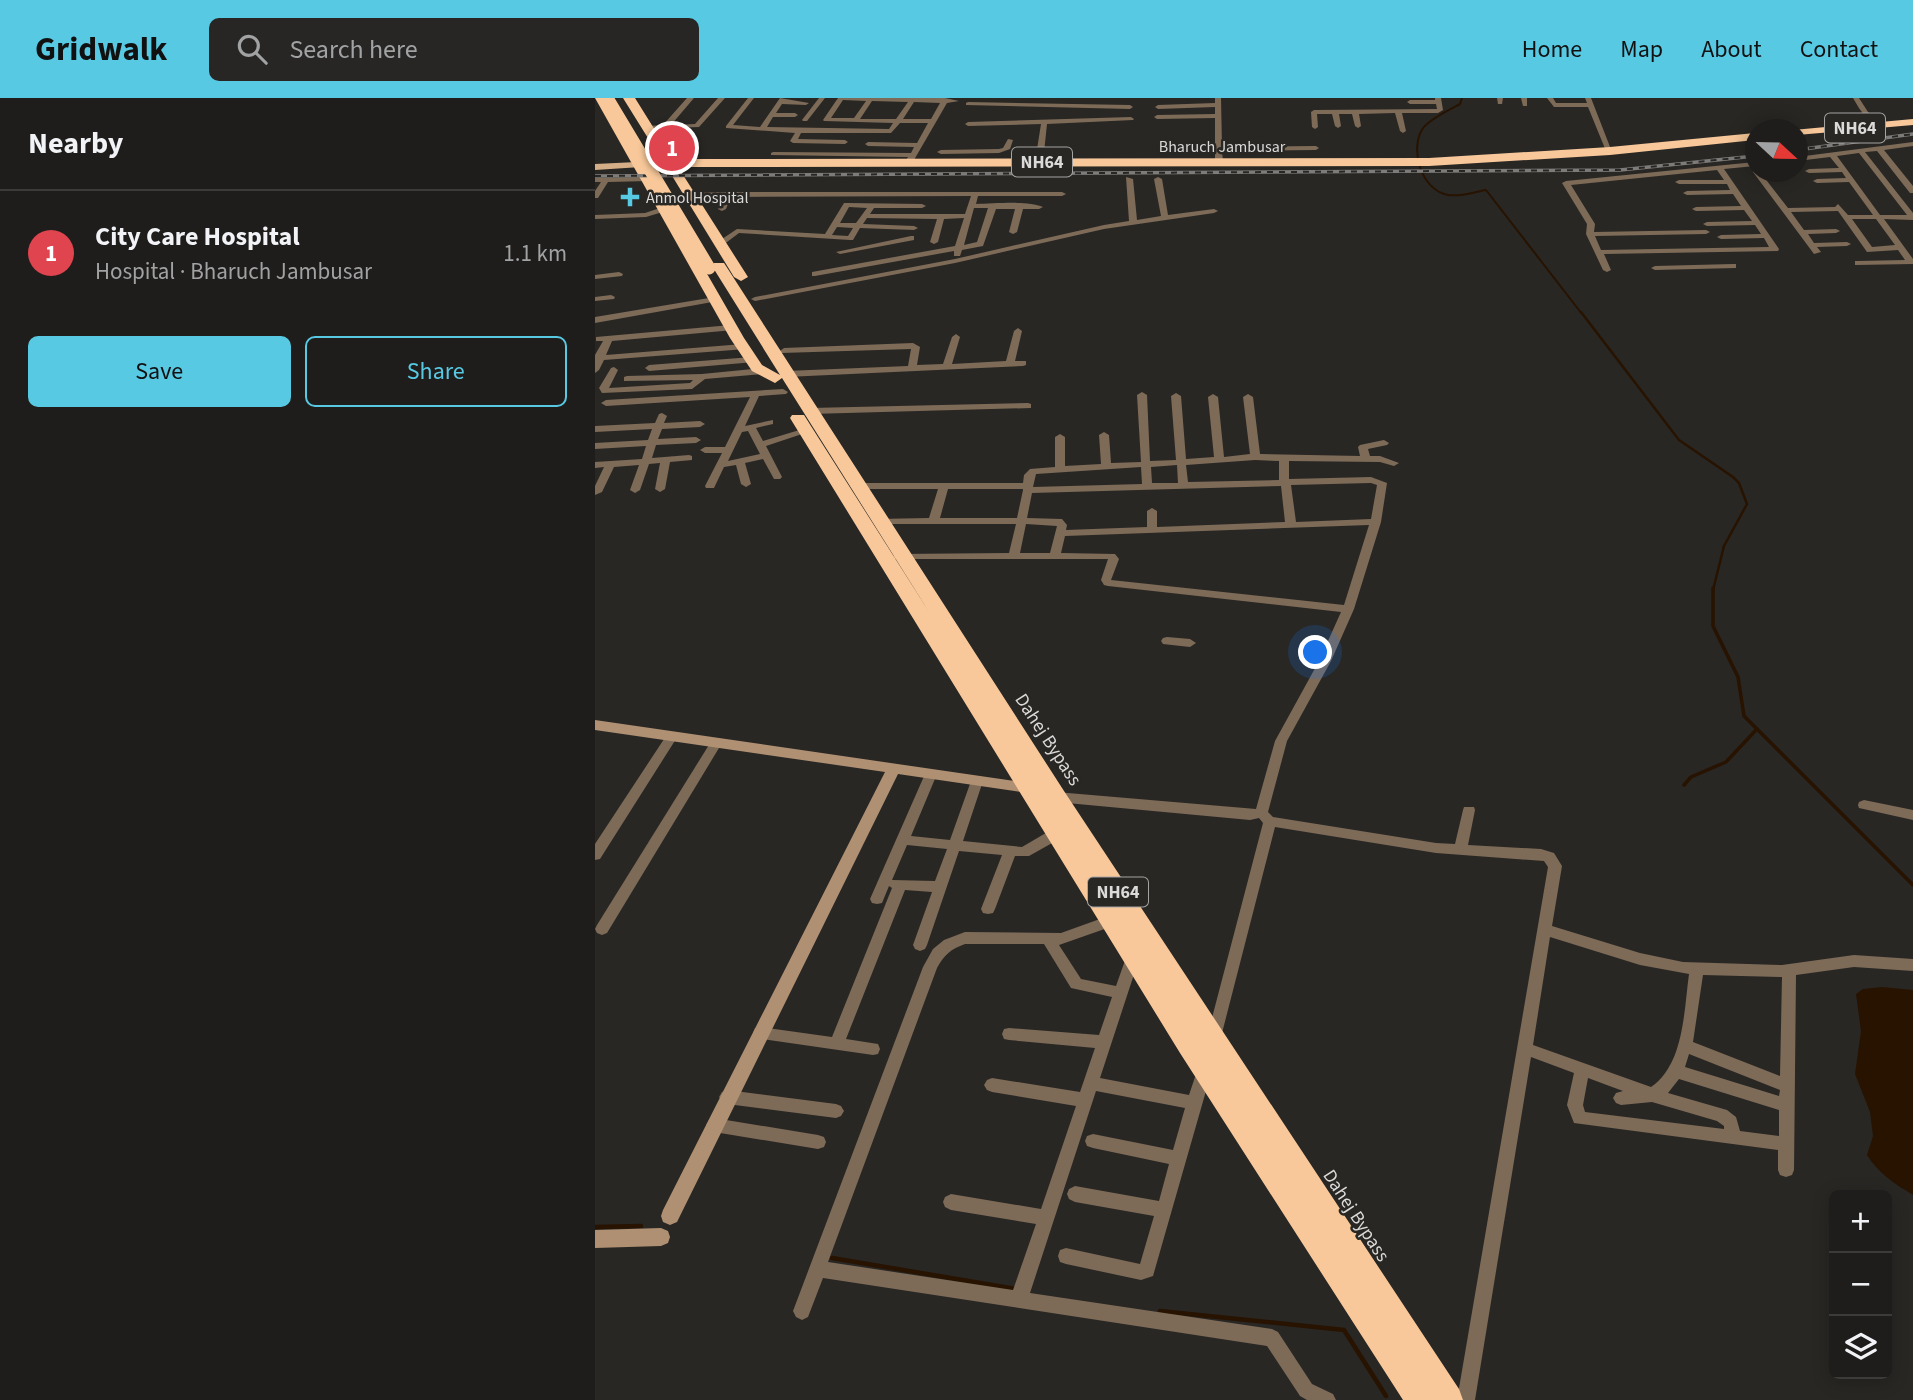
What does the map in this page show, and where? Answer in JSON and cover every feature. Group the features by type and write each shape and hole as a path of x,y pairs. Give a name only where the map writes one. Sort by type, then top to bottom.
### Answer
{"highway":[{"path":"600,98 636,164"},
{"name":"Dahej Bypass","path":"607,98 714,267"},
{"name":"Dahej Bypass","path":"618,98 779,378 895,557 1055,794 1449,1399"},
{"path":"629,98 669,164"},
{"name":"NH64","path":"1808,131 1913,122"},
{"name":"Bharuch Jambusar","path":"636,164 911,159 940,153 1039,162 1219,155 1429,162 1610,151 1745,137"},
{"name":"NH64","path":"636,164 743,347 779,378 791,365 784,351 755,299 669,164"},
{"name":"Dahej Bypass","path":"808,421 880,521 895,557 1056,834 1205,1069 1421,1400"}],"main road":[{"name":"Bharuch Jambusar","path":"595,166 636,164"}],"street":[{"path":"666,126 691,98"},
{"path":"751,98 728,127 799,131 891,131 910,103"},
{"path":"805,120 822,98"},
{"path":"933,121 897,122 878,118 826,120 841,98 895,99 926,106 945,100 956,101"},
{"path":"843,116 855,98"},
{"path":"1366,98 1368,111"},
{"path":"1387,98 1403,131"},
{"path":"1549,98 1553,105 1589,101 1610,151"},
{"path":"1856,98 1861,109 1881,125"},
{"path":"854,120 870,99"},
{"path":"762,129 781,100 806,103"},
{"path":"911,159 945,100"},
{"path":"647,128 697,126 715,106 724,102"},
{"path":"968,104 1024,102 1130,107"},
{"path":"1016,124 1024,102"},
{"path":"1197,102 1197,117"},
{"path":"1158,107 1218,102 1219,155"},
{"path":"1315,127 1313,112 1394,111 1410,104 1438,111 1439,102"},
{"path":"735,106 744,106"},
{"path":"1335,111 1338,126"},
{"path":"1355,111 1358,126"},
{"path":"772,114 795,116"},
{"path":"1157,117 1217,116"},
{"path":"968,124 1131,119"},
{"path":"1039,162 1045,132 1044,122"},
{"path":"773,154 804,159 820,130"},
{"path":"799,131 793,141 845,142"},
{"path":"940,153 1003,150 1010,140"},
{"path":"868,144 919,145"},
{"path":"1808,157 1910,144 1913,153"},
{"path":"1269,155 1316,148"},
{"path":"1879,148 1913,191"},
{"path":"1860,150 1913,217"},
{"path":"1832,154 1912,262"},
{"path":"1598,252 1775,249 1719,168"},
{"path":"1607,270 1590,234 1591,224 1566,185 1570,181 1745,168"},
{"path":"1809,171 1843,170"},
{"path":"595,180 646,179"},
{"path":"1129,179 1133,222"},
{"path":"1158,179 1165,218"},
{"path":"595,196 606,180"},
{"path":"904,257 918,217 936,180"},
{"path":"1817,181 1851,180"},
{"path":"907,193 912,181"},
{"path":"986,194 990,181"},
{"path":"1035,194 1038,181"},
{"path":"854,194 859,182"},
{"path":"880,194 885,182"},
{"path":"1679,183 1729,182"},
{"path":"1765,182 1815,249 1847,244"},
{"path":"690,195 805,190 854,194 907,193 926,199 958,190 973,200"},
{"path":"973,200 986,194 1013,191 1035,194 1050,190 1062,194"},
{"path":"1686,193 1735,192"},
{"path":"722,209 729,194"},
{"path":"824,236 846,205 926,199 973,200 993,206 1039,206"},
{"path":"955,261 973,200"},
{"path":"720,243 737,230 851,238 872,205"},
{"path":"815,274 982,243 993,206"},
{"path":"1013,232 1020,206"},
{"path":"1785,210 1837,207 1848,217 1866,244 1884,249 1901,247"},
{"path":"1696,209 1747,208"},
{"path":"595,217 648,215 663,209"},
{"path":"755,299 955,261 1133,222 1214,211"},
{"path":"865,216 969,216"},
{"path":"934,242 941,217"},
{"path":"1848,217 1913,217"},
{"path":"1590,234 1757,223"},
{"path":"837,225 914,228"},
{"path":"1802,232 1836,231"},
{"path":"1635,233 1662,280"},
{"path":"1721,237 1766,236"},
{"path":"840,252 911,238"},
{"path":"1858,262 1912,262"},
{"path":"1655,268 1733,266"},
{"path":"595,277 619,274"},
{"path":"595,299 611,296"},
{"path":"595,320 715,299"},
{"path":"595,370 603,339 731,328"},
{"path":"1010,364 1018,331"},
{"path":"652,354 659,334"},
{"path":"946,367 956,337"},
{"path":"784,351 913,346 916,347 912,368"},
{"path":"598,358 743,347"},
{"path":"627,379 779,378 1023,363"},
{"path":"649,368 779,378"},
{"path":"614,370 604,388 605,391 695,386 702,377"},
{"path":"711,486 736,431 757,394 779,378"},
{"path":"606,403 757,394"},
{"path":"1142,395 1147,486"},
{"path":"1176,396 1183,486"},
{"path":"1213,397 1219,460"},
{"path":"1248,397 1254,457"},
{"path":"760,445 808,421 1028,405"},
{"path":"595,429 660,421 700,424"},
{"path":"635,491 660,421"},
{"path":"736,431 770,422"},
{"path":"751,427 778,477"},
{"path":"1104,435 1106,466"},
{"path":"1060,437 1060,469"},
{"path":"595,446 695,440"},
{"path":"1366,459 1363,447 1384,443"},
{"path":"705,450 727,450"},
{"path":"720,465 767,456"},
{"path":"1014,556 1033,471 1254,457 1330,456 1337,460 1380,458 1394,463"},
{"path":"595,465 689,458"},
{"path":"1283,458 1291,526"},
{"path":"660,489 666,460"},
{"path":"740,461 746,484"},
{"path":"597,492 610,464"},
{"path":"1076,488 1080,468"},
{"path":"857,486 1076,488 1379,481 1383,486 1376,522 1348,609 1325,661 1281,741 1214,1040"},
{"path":"934,520 944,486"},
{"path":"1152,511 1152,531"},
{"path":"880,521 1058,521 1062,525 1055,556"},
{"path":"1061,533 1376,522"},
{"path":"1104,556 1113,532"},
{"path":"895,557 1104,556 1114,558 1105,580 1108,583 1348,609"},
{"path":"1167,641 1190,643"},
{"path":"595,725 1055,794 1265,817 1460,850 1549,856 1555,866 1554,875 1524,1048 1449,1399"},
{"path":"595,855 672,736"},
{"path":"601,929 716,743"},
{"path":"670,1216 727,1097 894,769"},
{"path":"877,899 931,774"},
{"path":"920,945 977,781"},
{"path":"1864,805 1913,815"},
{"path":"1460,850 1469,810"},
{"path":"903,840 1024,852 1056,834"},
{"path":"988,909 1010,852"},
{"path":"884,883 939,887"},
{"path":"837,1044 901,884"},
{"path":"802,1311 930,967 938,953 949,944 965,938 1061,939 1111,921"},
{"path":"1543,929 1640,959 1697,968 1789,971 1853,961 1913,965"},
{"path":"1047,938 1076,984 1120,993"},
{"path":"1019,1299 1133,956"},
{"path":"1621,1098 1653,1095 1664,1088 1676,1071 1685,1046 1697,968"},
{"path":"1786,1170 1789,971"},
{"path":"760,1033 873,1049"},
{"path":"1009,1034 1103,1042"},
{"path":"1685,1046 1787,1086"},
{"path":"1524,1048 1653,1095 1728,1118 1733,1136"},
{"path":"1066,1256 1141,1272 1147,1270 1205,1069"},
{"path":"1582,1069 1575,1105 1579,1118 1786,1144"},
{"path":"1676,1071 1787,1105"},
{"path":"1090,1083 1195,1103"},
{"path":"992,1084 1084,1100"},
{"path":"727,1097 836,1111"},
{"path":"714,1125 818,1142"},
{"path":"1093,1141 1179,1159"},
{"path":"1075,1194 1165,1210"},
{"path":"951,1202 1045,1218"},
{"path":"595,1239 661,1237"},
{"path":"818,1269 1272,1338 1306,1390 1327,1400"}],"shaded area":[{"path":"1882,987 1913,990 1913,1195 1882,1173 1867,1155 1873,1136 1870,1112 1855,1074 1861,1031 1856,994 1863,989"}],"waterway":[{"path":"1462,98 1460,104 1423,128 1417,147 1420,168 1439,192 1462,195 1486,190 1582,314"},
{"path":"1581,312 1679,440 1739,483 1747,504 1724,546 1713,590"},
{"path":"1713,590 1713,626 1738,677 1744,716 1757,729"},
{"path":"1684,785 1691,777 1726,762 1757,729"},
{"path":"1757,729 1913,885"},
{"path":"595,1227 641,1226"},
{"path":"832,1258 1016,1289"},
{"path":"1160,1311 1344,1330 1386,1396"}],"railway":[{"path":"1808,148 1913,134"},
{"path":"595,176 1620,170 1745,157"}],"place":[{"name":"City Care Hospital","path":"672,148"},
{"name":"Anmol Hospital","path":"630,197"}]}
